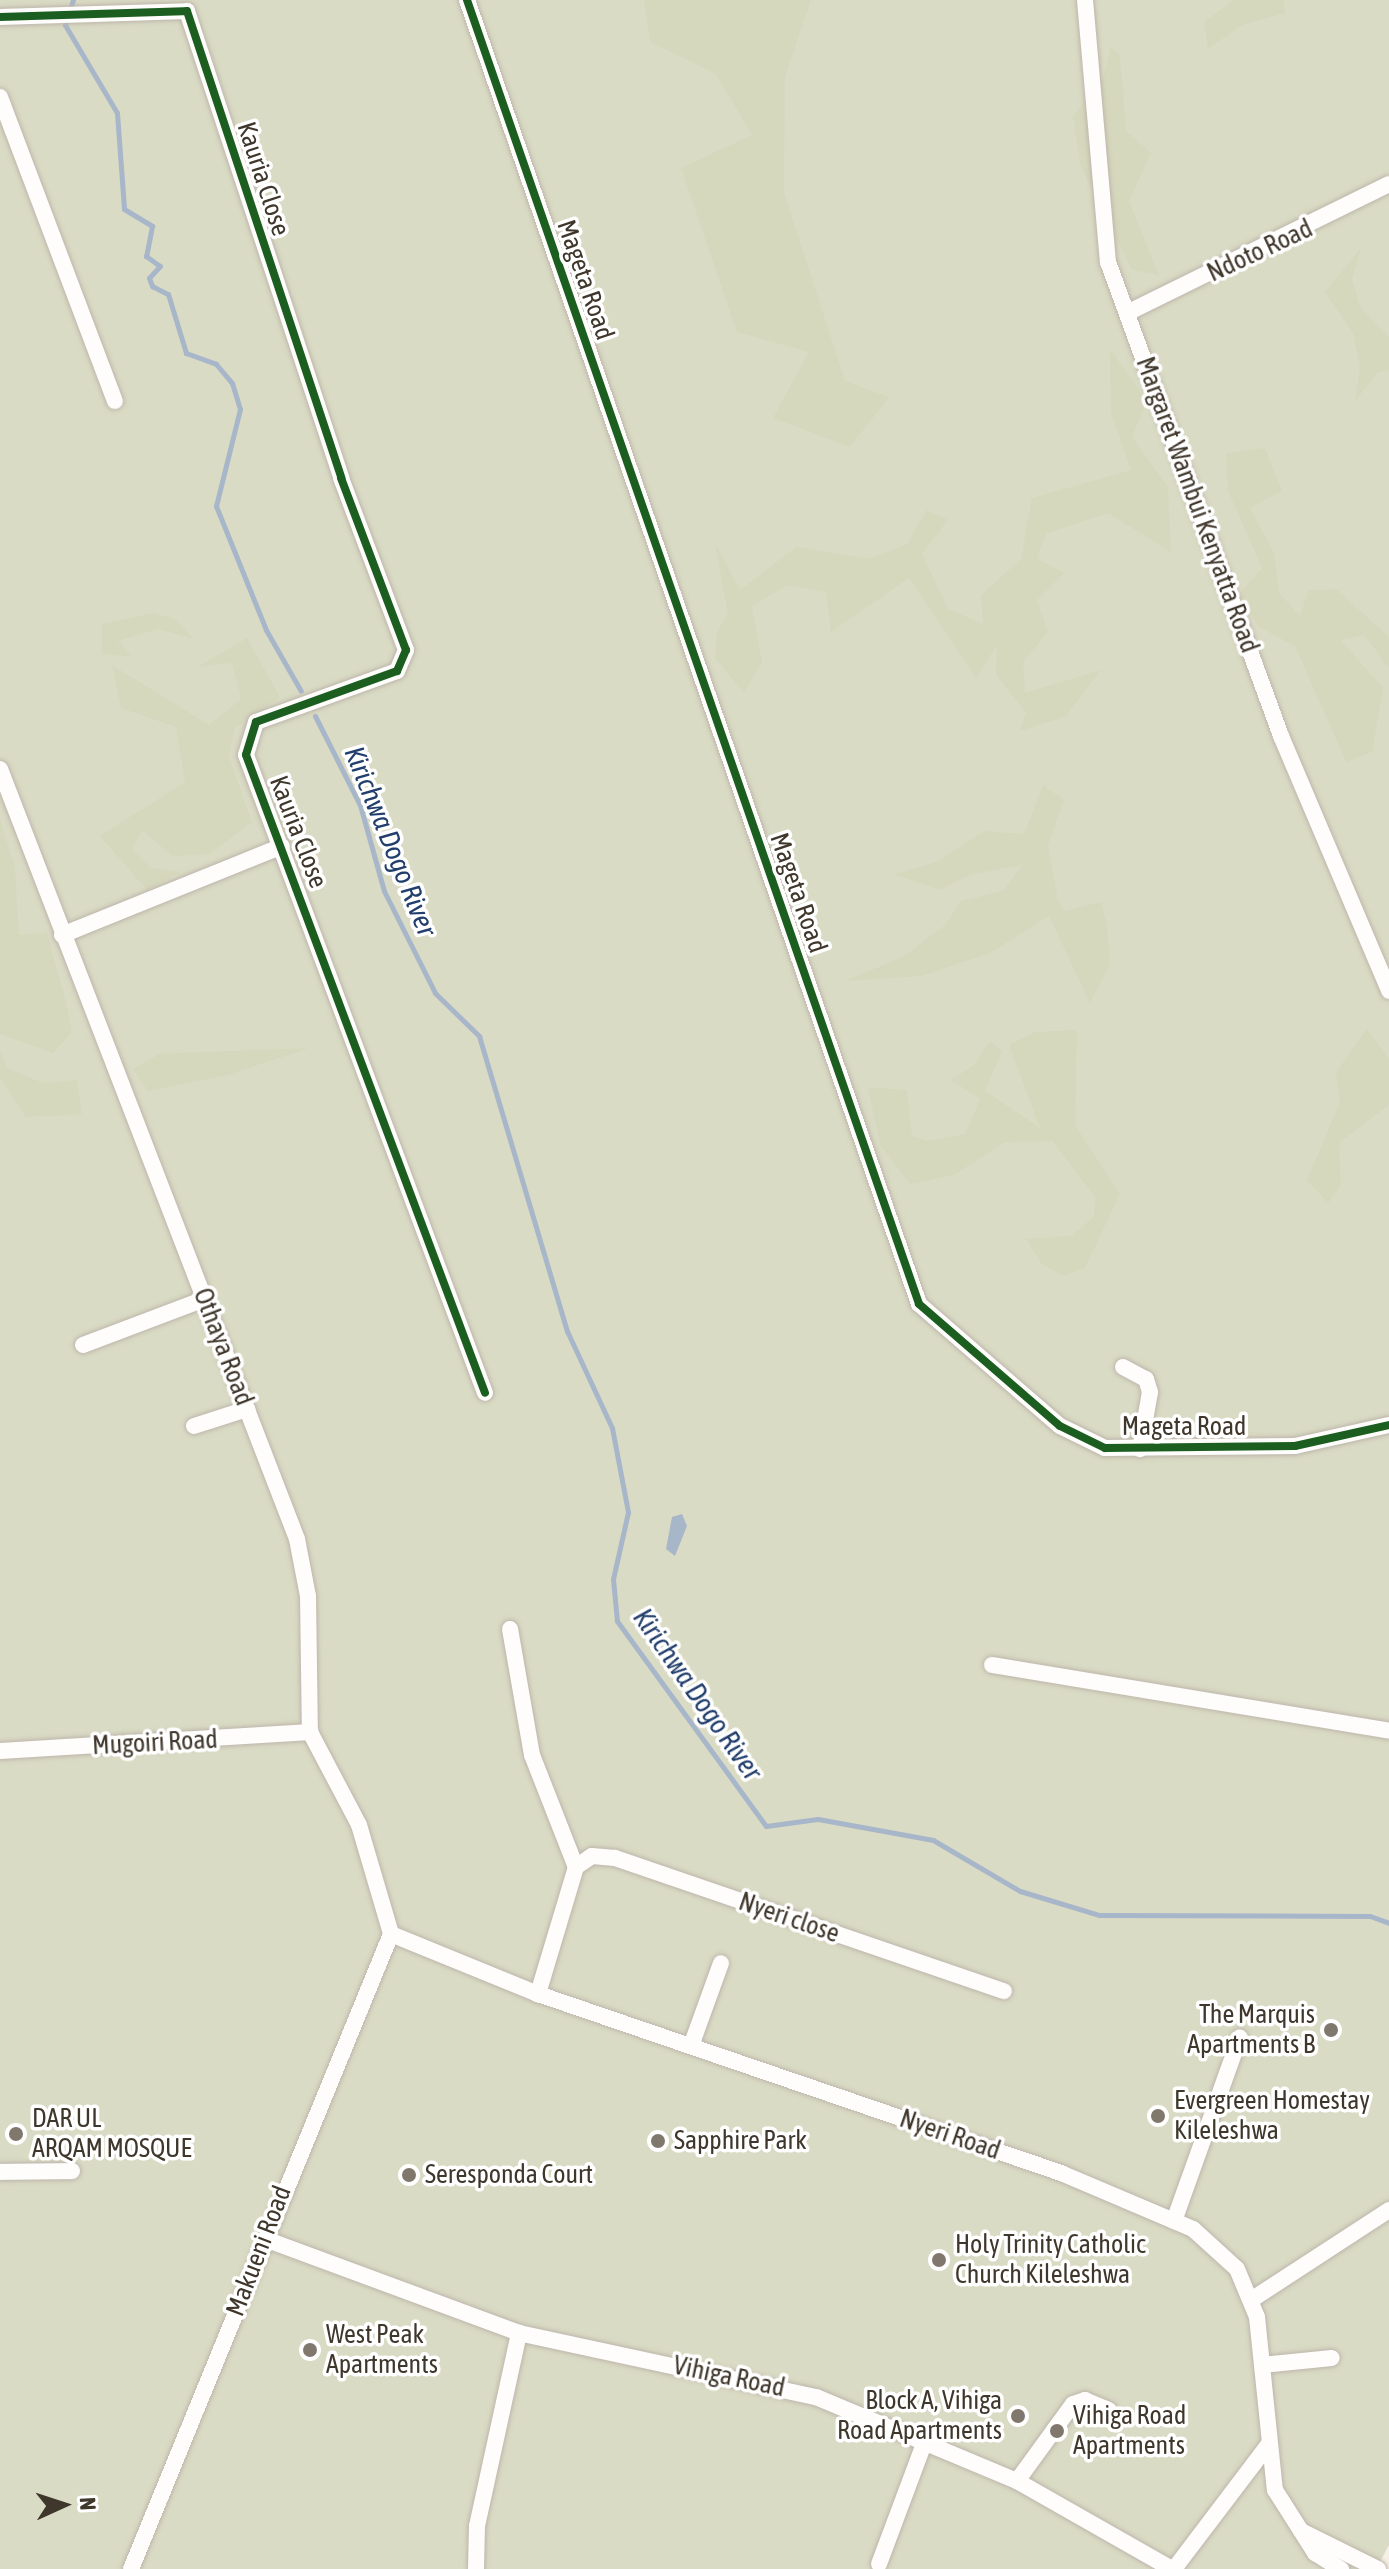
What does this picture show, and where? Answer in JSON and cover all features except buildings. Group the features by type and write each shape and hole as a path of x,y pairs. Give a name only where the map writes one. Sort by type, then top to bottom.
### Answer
{"street":[{"name":"Mageta Road","path":"467,0 919,1304 1060,1426 1105,1448 1295,1446 1389,1425"},
{"name":"Margaret Wambui Kenyatta Road","path":"1085,0 1096,190 1108,262 1281,736 1389,991"},
{"name":"Kauria Close","path":"0,17 80,15 186,6 341,478 406,650 397,671 249,730 246,755 485,1393"},
{"path":"0,97 115,401"},
{"name":"Ndoto Road","path":"1127,313 1389,184"},
{"name":"Othaya Road","path":"0,769 305,1563 310,1732 359,1825 391,1934"},
{"name":"Kauria Close","path":"62,935 282,846"},
{"path":"83,1345 205,1299"},
{"path":"1123,1367 1146,1379 1150,1392 1140,1449"},
{"path":"194,1426 247,1409"},
{"path":"510,1629 532,1755 576,1867 538,1994"},
{"path":"992,1665 1389,1731"},
{"name":"Mugoiri Road","path":"0,1751 310,1732"},
{"name":"Nyeri close","path":"576,1867 592,1856 615,1858 1004,1991"},
{"name":"Nyeri Road","path":"391,1934 538,1994 1061,2173 1174,2221 1219,2248 1251,2300 1262,2365 1275,2490 1315,2553 1341,2569"},
{"name":"Makueni Road","path":"131,2569 391,1934"},
{"path":"691,2046 721,1963"},
{"path":"1174,2221 1240,2037"},
{"path":"0,2172 72,2171"},
{"path":"1251,2300 1389,2210"},
{"name":"Vihiga Road","path":"265,2239 519,2333 775,2385 926,2438 1017,2481 1173,2569"},
{"path":"476,2569 477,2526 519,2333"},
{"path":"1262,2365 1332,2358"},
{"path":"1017,2481 1073,2404 1085,2400 1109,2410"},
{"path":"879,2564 926,2438"},
{"path":"1173,2569 1269,2444"},
{"path":"1301,2531 1378,2569"}],"green space":[{"path":"0,0 1389,0 1389,2545 1376,2569 0,2569"},
{"path":"644,0 811,0 785,77 784,192 845,381 889,397 850,447 773,418 809,352 737,332 681,168 752,135 716,74 650,42"},
{"path":"1234,0 1284,0 1285,13 1242,25 1208,49 1204,22"},
{"path":"1111,46 1120,56 1126,131 1151,153 1129,201 1159,275 1132,270 1080,165 1073,116 1103,80"},
{"path":"1361,248 1352,280 1360,307 1389,337 1389,370 1378,372 1355,401 1360,367 1353,333 1325,292"},
{"path":"1110,349 1147,401 1132,437 1168,487 1171,552 1108,513 1046,534 1037,559 1064,573 1037,600 1048,632 1023,662 1025,693 1101,670 1066,716 1020,731 1026,712 996,675 997,645 976,678 909,578 831,632 826,592 788,585 752,606 762,662 744,693 715,658 717,631 728,615 715,543 740,590 796,547 870,559 907,544 927,510 948,520 922,554 948,609 983,624 981,595 1021,559 1032,498 1131,470 1111,414"},
{"path":"1265,448 1282,491 1250,508 1274,553 1279,593 1300,616 1308,591 1336,589 1389,637 1389,668 1364,635 1341,640 1383,688 1372,752 1346,762 1295,646 1259,627 1239,594 1262,568 1228,491 1226,453"},
{"path":"154,613 175,619 194,639 158,629 118,641 133,657 102,654 102,624"},
{"path":"247,638 280,697 235,728 229,756 252,822 210,854 172,856 142,830 132,849 151,868 180,872 147,890 100,836 185,782 176,727 121,708 112,665 209,725 241,699 232,663 197,667"},
{"path":"1043,785 1064,800 1048,845 1058,901 1064,911 1101,902 1107,924 1110,964 1090,1003 1049,916 990,953 922,976 844,981 903,957 945,925 961,901 1003,891 1022,865 970,875 940,890 893,874 937,862 984,831 1024,834"},
{"path":"0,819 15,868 19,935 47,933 68,1010 72,1032 53,1053 0,1034"},
{"path":"1367,1029 1389,1058 1389,1105 1339,1143 1341,1185 1328,1203 1307,1180 1340,1102 1336,1072"},
{"path":"1077,1030 1075,1125 1120,1194 1085,1268 1064,1276 1042,1264 1026,1239 1072,1236 1094,1216 1095,1197 1052,1141 1005,1142 954,1175 910,1184 880,1145 868,1087 907,1090 912,1136 929,1141 965,1134 980,1099 951,1080 974,1065 990,1041 1002,1051 985,1091 1040,1128 1009,1045 1035,1032"},
{"path":"309,1048 228,1075 148,1091 133,1069 159,1054"},
{"path":"0,1049 7,1068 43,1083 77,1080 82,1114 26,1117 0,1078"}],"water":[{"path":"682,1514 687,1526 675,1556 666,1549 672,1517"}],"waterway":[{"name":"Kirichwa Dogo River","path":"73,0 65,25 117,113 124,209 152,226 146,256 160,266 149,278 152,286 168,294 186,353 216,364 232,383 240,409 216,506 266,630 301,691"},
{"name":"Kirichwa Dogo River","path":"315,716 360,805 384,891 435,993 479,1036 567,1331 612,1428 628,1512 613,1579 617,1621 766,1826 818,1819 933,1840 1020,1891 1099,1915 1370,1916 1389,1923"}],"cycle path":[{"path":"467,0 919,1304 1060,1426 1105,1448 1295,1446 1389,1425"},
{"path":"0,17 187,11 341,478 406,650 397,671 256,722 246,755 485,1393"}],"place":[{"name":"The Marquis Apartments B","path":"1331,2030"},
{"name":"Evergreen Homestay Kileleshwa","path":"1158,2116"},
{"name":"DAR UL ARQAM MOSQUE","path":"16,2134"},
{"name":"Sapphire Park","path":"658,2141"},
{"name":"Seresponda Court","path":"409,2175"},
{"name":"Holy Trinity Catholic Church Kileleshwa","path":"939,2260"},
{"name":"West Peak Apartments","path":"310,2350"},
{"name":"Block A, Vihiga Road Apartments","path":"1018,2416"},
{"name":"Vihiga Road Apartments","path":"1057,2431"}]}
